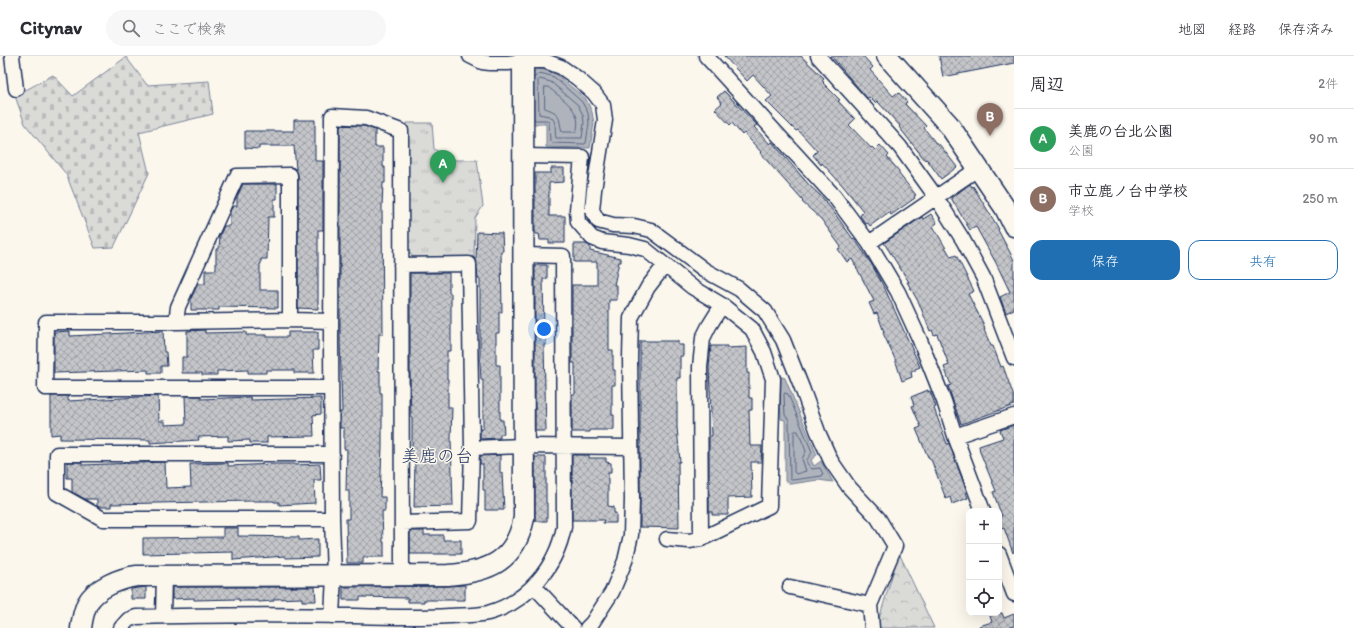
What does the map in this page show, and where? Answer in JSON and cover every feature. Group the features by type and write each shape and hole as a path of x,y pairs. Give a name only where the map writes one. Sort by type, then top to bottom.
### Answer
{"street":[{"path":"12,56 16,89"},
{"path":"470,56 482,62 490,63 545,61 562,67 577,78 594,93 603,105 605,120 592,210 598,221 613,225 634,226 651,230 706,271 738,289 765,311 783,340 818,432 831,461 849,487 878,518 895,546 870,605 872,628"},
{"path":"706,56 834,196 869,243 901,298 919,338 982,508"},
{"path":"818,56 900,147 936,197 963,240 982,277 1014,358"},
{"path":"886,56 949,126 1005,208 1014,226"},
{"path":"81,628 82,619 88,602 99,591 114,581 126,577 460,574 473,572 496,564 506,556 518,538 524,518 523,61"},
{"path":"332,616 334,576 331,388 332,116 366,118 401,131 402,575"},
{"path":"524,156 582,157 577,210 578,222 585,231 592,238 602,242 629,245 645,249 692,287 722,306 752,329 764,352 773,379 769,506 701,539 689,541 667,539"},
{"path":"869,243 978,168"},
{"path":"176,322 178,307 237,176 245,175 290,175 290,320"},
{"path":"121,628 128,620 136,617 163,616 332,616 428,623 488,612 518,599 534,586 542,577 556,552 561,542 564,527 563,256 523,255"},
{"path":"401,265 469,264 472,448 470,520 402,523"},
{"path":"587,628 592,623 612,592 625,561 631,535 631,318 648,287 665,265"},
{"path":"701,539 700,367 702,344 709,326 722,306"},
{"path":"331,321 46,322 44,388 331,388"},
{"path":"955,436 1014,416"},
{"path":"472,448 524,446 631,447"},
{"path":"332,454 57,454 57,493 103,519 332,519"},
{"path":"1002,562 1014,594"},
{"path":"163,616 164,576"},
{"path":"534,586 573,628"},
{"path":"790,587 870,605"}],"green space":[{"path":"126,57 147,85 209,81 213,114 139,132 149,173 114,247 95,248 66,174 25,124 15,96 53,75 73,96"},
{"path":"407,123 432,123 434,149 452,160 477,160 483,206 475,218 474,258 413,257 407,250"},
{"path":"899,553 934,628 880,628 878,622"}],"water":[{"path":"537,69 556,74 586,99 592,112 594,123 590,148 546,147 546,124 530,124 532,73"},
{"path":"779,376 785,378 817,455 811,460 814,466 821,461 833,482 818,480 791,484 785,481 785,420 781,419"}],"building":[{"path":"724,56 801,56 824,78 822,80 824,82 823,83 840,100 838,101 855,119 849,125 871,148 872,147 875,150 880,145 889,155 887,157 916,195 914,196 915,198 891,215 889,212 870,226 868,223 866,224 860,216 863,211 843,186 822,163 821,165 813,155 817,151 798,130 796,131 766,101 772,96 753,75 747,81"},
{"path":"831,56 863,56 873,67 870,70 893,96 899,93 907,102 905,104 926,126 924,128 957,167 941,179 899,127 900,126 877,101 875,103 869,97 867,98"},
{"path":"939,56 1014,56 1014,63 943,77"},
{"path":"724,91 757,125 754,127 770,144 772,142 810,186 822,197 853,239 854,238 872,265 885,289 920,367 911,372 912,377 902,381 895,359 883,333 884,332 877,313 874,314 869,303 874,301 852,259 847,262 838,249 841,247 821,219 802,202 803,201 744,133 742,135 732,123 730,125 715,109 722,103 717,97"},
{"path":"294,120 315,120 315,161 323,161 323,230 318,230 318,309 298,308 298,175 294,146 259,146 259,149 245,148 245,131 294,131"},
{"path":"340,125 364,126 375,130 375,147 383,147 383,167 385,167 382,207 383,334 379,334 378,371 380,371 380,393 382,393 380,497 385,497 385,511 382,511 384,557 363,557 363,563 347,563 346,519 349,519 349,491 346,491 347,449 344,449 344,428 340,428 340,412 342,412 340,337"},
{"path":"551,168 564,168 564,182 549,183 549,216 565,216 565,243 549,243 549,240 540,240 539,234 535,234 535,173 551,173"},
{"path":"243,184 277,184 277,199 274,199 274,217 268,217 267,259 261,259 260,264 260,290 278,290 278,308 219,307 219,310 191,310 191,298 198,284 205,284 205,270 216,270 216,249 219,249 220,235 224,226 230,226 230,211 233,206 237,206 237,197"},
{"path":"970,184 972,187 973,186 999,229 998,230 1014,260 1014,309 1006,313 1000,297 1010,292 976,227 970,230 951,198"},
{"path":"931,214 937,223 933,226 951,257 956,255 974,291 968,294 983,323 984,330 991,346 993,346 1001,367 1003,366 1014,397 1014,405 961,424 948,386 951,385 944,367 949,365 937,334 934,335 932,330 930,331 919,303 907,282 909,282 884,243 922,217 923,219"},
{"path":"477,232 502,233 502,312 499,312 499,333 496,333 496,365 500,365 500,420 503,420 504,434 500,434 500,438 480,439 480,429 483,429 483,380 481,380 480,362 480,279 478,279 476,260"},
{"path":"574,244 586,244 590,246 590,251 621,258 614,285 617,285 617,300 609,300 609,350 613,350 613,370 615,370 615,385 612,385 612,415 614,415 614,430 572,432 572,394 575,394 575,363 572,363 572,285 597,285 597,262 574,262"},
{"path":"535,265 547,265 547,279 543,279 544,329 546,329 546,345 544,345 546,431 535,431"},
{"path":"410,273 449,273 449,293 451,293 451,351 447,351 447,379 448,407 452,407 451,439 453,506 414,507 415,461 410,461 410,449 412,449 412,417 410,372"},
{"path":"205,330 205,333 246,332 246,335 267,335 267,337 288,337 288,332 318,332 318,350 313,350 314,373 294,373 294,370 266,370 266,373 248,373 248,370 217,371 217,375 182,373 182,357 187,357 187,331"},
{"path":"70,331 70,336 163,331 164,352 166,352 167,366 161,366 161,373 148,373 148,370 54,373 54,332"},
{"path":"640,341 678,341 678,345 683,345 683,356 680,356 680,378 677,378 677,427 680,462 678,462 679,528 640,527"},
{"path":"711,346 727,346 727,348 747,347 749,398 752,398 752,410 749,410 750,446 762,446 761,462 751,462 752,497 728,498 728,515 712,515 712,512 709,512 709,436 712,436 709,367"},
{"path":"928,390 928,392 930,391 936,407 934,408 947,444 949,443 967,492 968,498 952,504 950,497 946,499 932,462 928,457 916,429 921,427 912,406 914,405 911,397"},
{"path":"51,396 68,396 68,401 158,396 159,421 165,421 165,425 186,424 185,396 201,396 201,399 250,397 251,400 321,398 321,414 313,415 314,436 267,437 267,443 250,443 250,440 228,441 228,436 198,437 199,440 150,443 150,440 60,439 60,434 51,435"},
{"path":"1014,425 1013,553 1004,528 1002,529 1002,508 999,508 993,492 996,491 979,446 1003,438 1000,430"},
{"path":"500,455 500,473 502,473 504,510 485,510 483,464 480,464 480,456"},
{"path":"572,455 589,455 589,458 606,458 606,462 611,463 611,473 608,473 608,506 614,507 614,513 616,513 616,523 603,523 604,520 572,520"},
{"path":"535,457 546,457 547,521 535,521"},
{"path":"67,462 82,462 82,465 165,462 166,488 191,487 190,464 228,463 228,466 320,464 321,480 314,480 315,503 279,505 279,502 274,501 251,501 111,504 111,507 99,507 97,506 97,499 85,499 72,492 72,478 67,478"},
{"path":"223,528 238,528 238,536 299,537 299,540 318,539 318,557 286,558 285,556 233,560 233,552 143,554 143,538 223,537"},
{"path":"410,531 424,531 424,535 443,535 443,540 461,540 461,554 410,554"},
{"path":"465,585 465,600 424,600 424,602 408,602 408,598 360,597 360,600 343,600 343,587"},
{"path":"146,587 146,599 131,599 131,589"},
{"path":"172,587 315,587 316,601 302,601 302,598 274,599 274,601 259,602 239,601 239,599 172,599"},
{"path":"1002,613 1004,618 1014,614 1014,626 1007,628 979,628 979,626 992,622 990,616 1002,616"}],"place":[{"name":"市立鹿ノ台中学校","path":"990,136"},
{"name":"美鹿の台北公園","path":"443,183"}],"district":[{"name":"美鹿の台","path":"437,456"}]}
